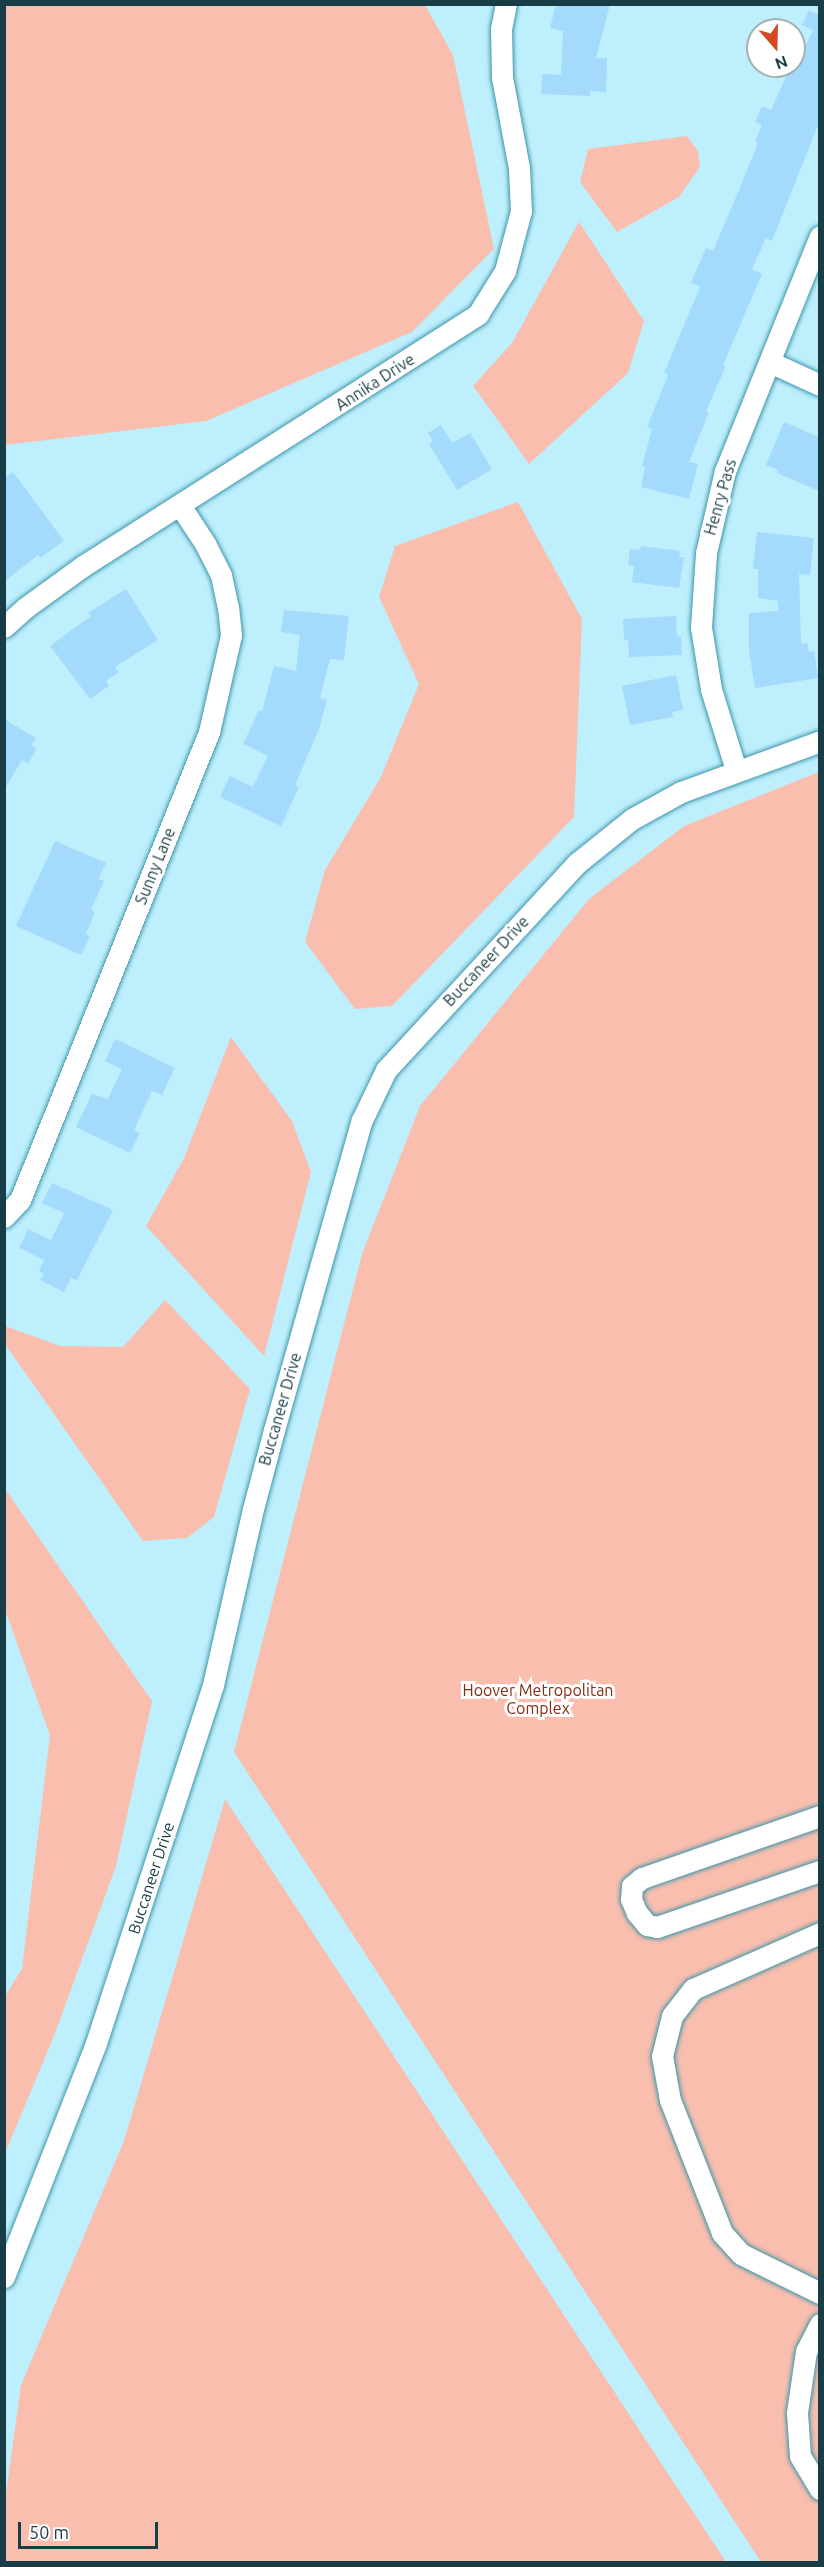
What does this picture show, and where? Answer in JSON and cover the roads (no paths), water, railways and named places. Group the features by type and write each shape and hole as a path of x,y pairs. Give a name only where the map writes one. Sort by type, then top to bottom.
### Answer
{"street":[{"name":"Annika Drive","path":"4,627 25,608 83,566 181,507 478,314 505,271 521,211 519,168 502,77 501,29 506,4"},
{"name":"Henry Pass","path":"736,770 711,689 701,627 702,587 710,531 725,471 819,236"},
{"path":"770,362 819,385"},
{"name":"Sunny Lane","path":"4,1217 20,1200 212,722 231,635 228,608 221,575 207,545 181,507"},
{"name":"Buccaneer Drive","path":"4,2277 96,2043 213,1685 273,1430 367,1110 386,1070 576,864 632,819 681,792 819,741"},
{"path":"819,1816 642,1878 632,1886 631,1899 637,1913 647,1925 657,1927 819,1871"},
{"path":"819,1933 693,1989 672,2016 662,2056 670,2100 722,2233 741,2254 819,2293"},
{"path":"819,2324 806,2350 797,2413 800,2456 819,2489"}],"park label":[{"name":"Hoover Metropolitan Complex","path":"538,1699"}]}
